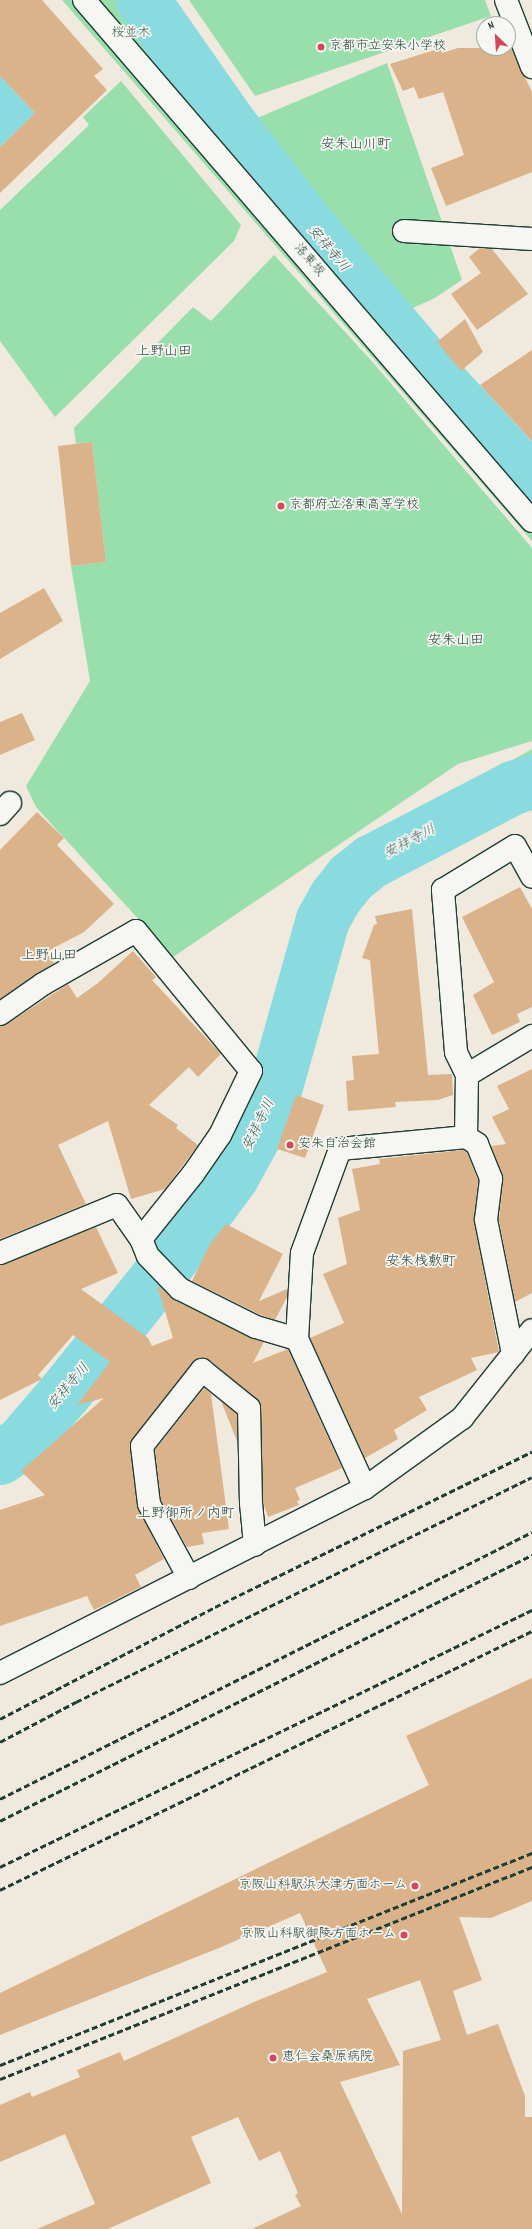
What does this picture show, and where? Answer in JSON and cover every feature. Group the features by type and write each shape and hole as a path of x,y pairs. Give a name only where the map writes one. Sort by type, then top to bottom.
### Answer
{"street":[{"name":"洛東坂","path":"84,0 532,521"},
{"path":"506,0 532,67"},
{"path":"404,231 532,239"},
{"path":"466,1137 467,1075 456,1052 443,890 515,846 532,877"},
{"path":"0,1014 43,984 136,931 251,1071 220,1135 144,1247"},
{"path":"467,1075 532,1036"},
{"path":"365,1488 297,1339 302,1253 340,1149 466,1137 477,1144 491,1179 486,1220 513,1354"},
{"path":"0,1253 117,1206 144,1247 180,1289 256,1327 297,1339"},
{"path":"0,1673 365,1488 462,1418 532,1330"},
{"path":"189,1578 149,1504 142,1446 202,1370 249,1408 251,1503 255,1545"}],"green space":[{"name":"桜並木","path":"62,0 141,0 156,17 229,123 307,224 444,386 532,481 532,541"},
{"name":"京都市立安朱小学校","path":"189,0 485,0 491,16 476,16 476,21 255,96"},
{"path":"387,63 462,280 433,299 408,310 255,119"},
{"path":"121,81 241,225 234,241 55,417 0,341 0,210 89,125 83,117"},
{"name":"京都府立洛東高等学校","path":"274,255 369,358 532,548 532,741 458,764 173,957 36,807 26,786 90,681 71,566 106,562 92,442 76,444 74,428 193,307 211,321"},
{"path":"532,749 532,782 513,788 371,862 378,835"}],"water":[{"path":"0,76 35,113 0,147"}],"building":[{"path":"0,0 42,0 103,69 94,76 107,90 0,193 0,147 35,113 0,76"},
{"path":"441,48 442,53 458,48 476,48 476,56 515,56 532,92 532,172 446,206 431,168 464,155 443,92 419,99 414,87 403,91 390,64"},
{"path":"480,248 492,249 528,294 477,330 451,294 481,273 469,257"},
{"path":"465,319 483,352 461,371 437,342"},
{"path":"532,350 532,441 480,385"},
{"path":"92,442 106,562 71,566 58,446"},
{"path":"44,588 63,621 0,659 0,613"},
{"path":"22,713 35,740 0,755 0,722"},
{"path":"37,812 64,838 57,845 114,904 84,932 46,952 54,963 0,999 0,850"},
{"path":"520,887 532,909 532,1007 517,1014 520,1022 492,1035 473,995 494,982 462,917"},
{"path":"412,909 428,1075 452,1074 453,1095 438,1100 395,1102 396,1107 348,1111 346,1081 354,1080 352,1056 379,1054 370,960 362,958 374,925 377,924 375,916"},
{"path":"133,951 156,977 152,980 221,1054 198,1077 189,1067 149,1105 178,1125 176,1128 198,1145 165,1189 131,1199 108,1121 58,1145 86,1204 0,1239 0,1026 7,1024 68,984 77,998 98,983"},
{"path":"532,1069 532,1293 515,1302 499,1220 503,1175 491,1146 506,1144 492,1117 509,1109 497,1086"},
{"path":"296,1095 324,1105 305,1158 277,1149"},
{"path":"463,1150 467,1152 478,1181 474,1222 499,1352 471,1358 477,1370 419,1397 427,1410 394,1430 398,1439 365,1458 310,1338 344,1323 323,1274 347,1264 338,1218 360,1210 352,1169 380,1164 379,1159"},
{"path":"226,1224 283,1254 259,1301 287,1289 287,1297 275,1320 261,1315 192,1281 210,1244"},
{"path":"96,1227 118,1273 81,1289 148,1338 152,1346 173,1338 157,1285 174,1300 264,1342 253,1363 288,1349 342,1468 295,1488 300,1500 297,1501 299,1505 268,1517 263,1502 260,1403 210,1360 197,1359 130,1443 137,1506 164,1559 135,1575 141,1587 94,1610 87,1596 0,1626 0,1510 45,1495 21,1471 104,1398 77,1405 110,1362 73,1335 38,1375 42,1379 0,1400 0,1265"},
{"path":"204,1388 211,1394 229,1529 202,1533 204,1544 187,1547 161,1500 155,1450"},
{"path":"221,1401 237,1414 237,1441"},
{"path":"532,1678 532,1901 491,1918 459,1917 482,1980 453,1991 467,2035 498,2024 525,2096 525,2117 532,2117 532,2229 252,2229 301,2206 295,2195 298,2193 280,2151 259,2161 238,2117 191,2137 211,2183 108,2229 37,2229 95,2204 65,2134 0,2162 0,2105 30,2092 32,2097 80,2077 77,2070 120,2052 124,2061 254,2002 327,1972 300,1913 219,1948 0,2035 0,1993 429,1785 406,1736","holes":["420,1980 441,2040 403,2051 402,2214 340,2082 400,2065 367,1999"]}],"waterway":[{"name":"安祥寺川","path":"143,0 229,123 307,224 444,386 532,481"},
{"name":"安祥寺川","path":"0,1458 22,1443 65,1393 165,1268 232,1177 270,1108 323,920 336,897 351,878 371,862 513,788 532,782"}],"railway":[{"path":"0,1719 215,1607 532,1452"},
{"path":"0,1742 76,1702 532,1477"},
{"path":"0,1799 532,1532"},
{"path":"0,1821 532,1555"},
{"path":"0,1867 532,1610"},
{"path":"0,1890 532,1631"},
{"path":"0,2065 532,1853"},
{"path":"0,2079 532,1867"}],"place":[{"name":"京都市立安朱小学校","path":"321,47"},
{"name":"京都府立洛東高等学校","path":"281,506"},
{"name":"安朱自治会館","path":"290,1145"},
{"name":"京阪山科駅浜大津方面ホーム","path":"415,1886"},
{"name":"京阪山科駅御陵方面ホーム","path":"404,1935"},
{"name":"恵仁会桑原病院","path":"273,2058"}],"district":[{"name":"安朱山川町","path":"356,145"},
{"name":"上野山田","path":"164,352"},
{"name":"安朱山田","path":"456,641"},
{"name":"上野山田","path":"49,956"},
{"name":"安朱桟敷町","path":"421,1262"},
{"name":"上野御所ノ内町","path":"186,1514"}]}
